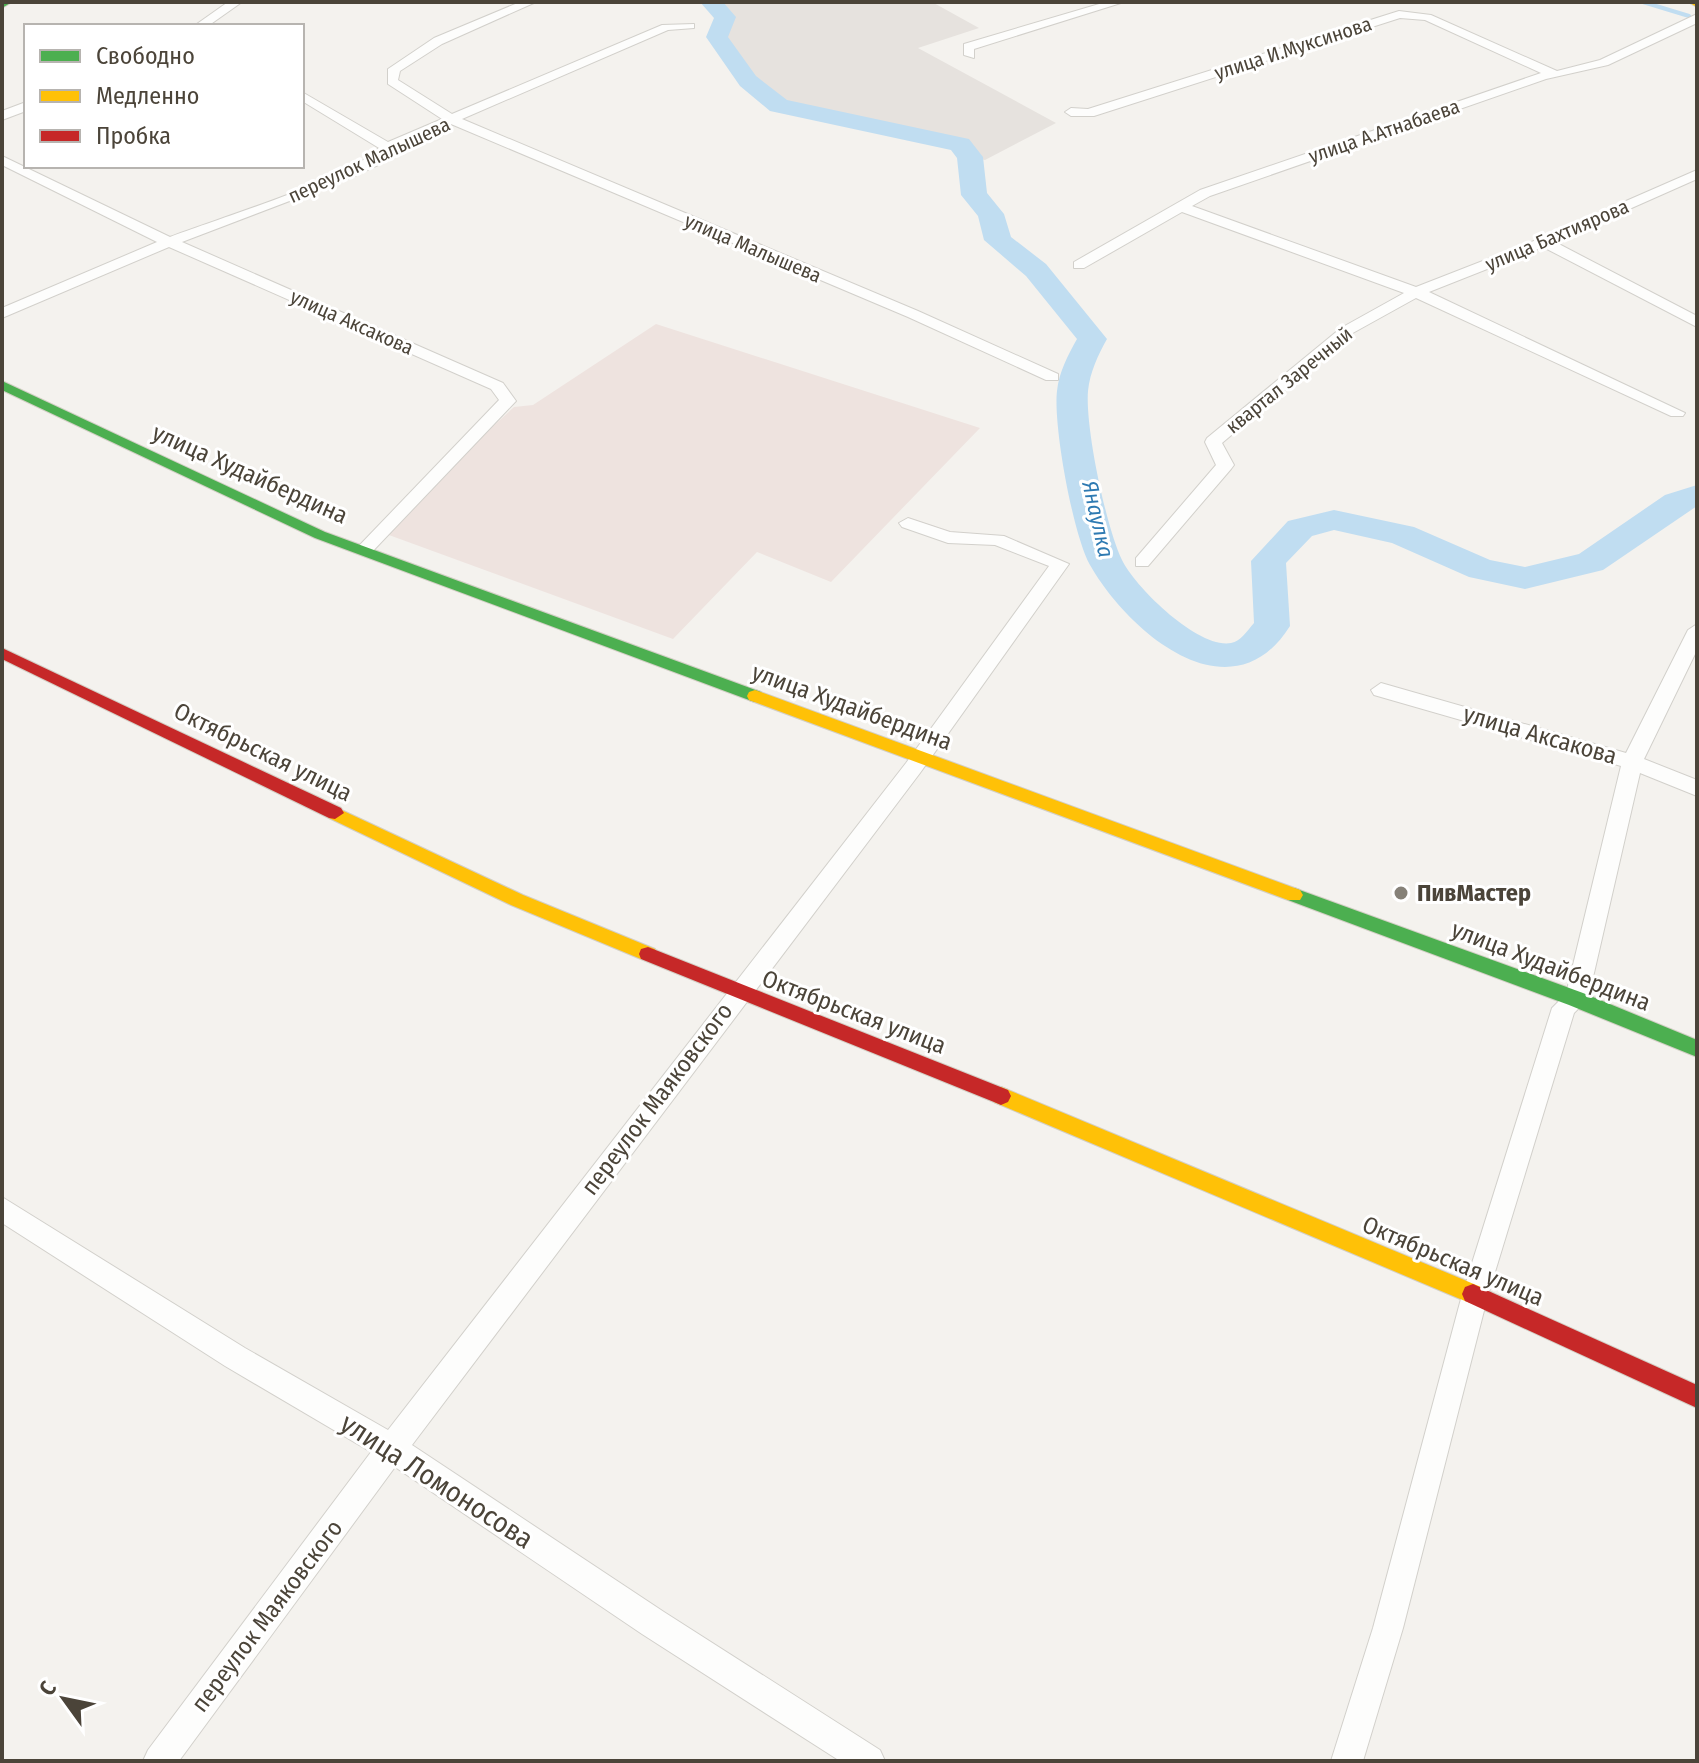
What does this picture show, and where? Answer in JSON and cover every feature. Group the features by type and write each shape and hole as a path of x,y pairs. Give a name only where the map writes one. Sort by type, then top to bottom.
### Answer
{"street":[{"path":"2,5 7,2"},
{"path":"203,24 236,2"},
{"name":"улица Малышева","path":"530,2 438,41 394,69 392,81 403,91 453,120 913,314 1052,377"},
{"path":"970,55 968,47 1118,2"},
{"name":"улица И.Муксинова","path":"1071,112 1089,113 1399,14 1427,17 1556,75"},
{"name":"улица А.Атнабаева","path":"1079,265 1205,193 1544,76 1576,73 1613,60 1697,18"},
{"name":"переулок Малышева","path":"2,313 169,242 345,175 373,162 387,147 666,27 690,26"},
{"path":"304,97 387,147"},
{"path":"2,116 24,107"},
{"name":"улица Аксакова","path":"2,160 169,242 497,386 508,401 364,550"},
{"name":"улица Бахтиярова","path":"1416,292 1544,242 1697,174"},
{"path":"1679,182 1697,190"},
{"path":"1181,207 1416,292 1677,413"},
{"path":"1544,242 1697,322"},
{"name":"квартал Заречный","path":"1142,562 1225,465 1213,442 1346,331 1416,292"},
{"name":"улица Худайбердина","path":"2,385 320,535 1576,999 1697,1049"},
{"name":"переулок Маяковского","path":"159,1761 738,992 922,756 1060,564 998,540 948,537 908,523"},
{"path":"1347,1761 1388,1628 1475,1295 1564,1008 1576,999 1632,762 1697,630"},
{"name":"Октябрьская улица","path":"2,653 517,900 738,992 1004,1097 1475,1295 1697,1397"},
{"name":"улица Аксакова","path":"1381,690 1632,762 1697,788"},
{"name":"улица Ломоносова","path":"2,1209 235,1357 392,1448 653,1623 869,1761"}],"shaded area":[{"path":"711,2 932,2 979,28 918,48 1056,123 985,160 970,157 960,144 935,137 848,123 779,106 748,81 724,48 717,37 725,17"},
{"path":"656,324 980,428 831,582 757,552 673,639 378,531 514,407 533,405"}],"waterway":[{"name":"Янаулка","path":"711,2 725,17 717,37 748,81 779,106 960,144 970,157 974,195 991,214 998,240 1036,270 1092,339 1078,369 1072,402 1085,484 1106,563 1131,597 1149,615 1190,646 1211,654 1232,656 1256,644 1272,626 1268,561 1300,528 1334,520 1402,534 1481,569 1525,578 1591,562 1677,502 1697,495"},
{"path":"1643,2 1689,16"}],"traffic: fast":[{"path":"2,5 7,2"},
{"path":"2,385 320,535 755,696"},
{"path":"1294,895 1576,999 1697,1049"}],"traffic: slow":[{"path":"1693,2 1697,4"},
{"path":"755,696 1294,895"},
{"path":"335,813 517,900 648,954"},
{"path":"1001,1096 1473,1294"}],"traffic: jam":[{"path":"2,653 335,813"},
{"path":"648,954 1001,1096"},
{"path":"1473,1294 1697,1397"}],"place":[{"name":"ПивМастер","path":"1401,893"}]}
